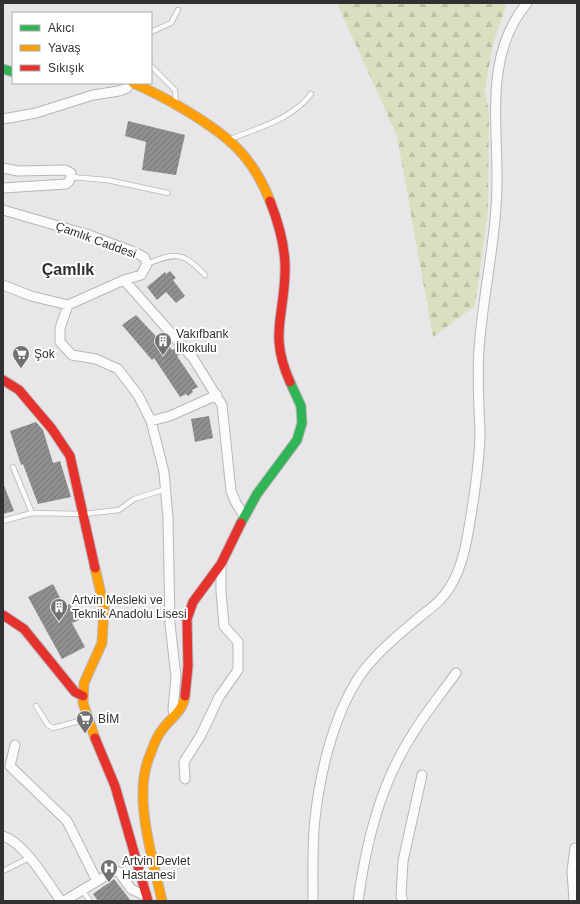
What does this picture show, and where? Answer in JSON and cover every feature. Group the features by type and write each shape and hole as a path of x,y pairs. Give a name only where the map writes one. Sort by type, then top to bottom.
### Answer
{"street":[{"path":"313,901 316,808 332,739 345,702 372,660 393,639 439,602 451,587 459,568 471,512 478,469 480,433 477,381 479,346 483,300 497,201 498,151 496,104 498,66 507,36 514,20 527,3"},
{"path":"3,119 36,113 93,95 119,91 127,88 129,84"},
{"path":"135,84 176,105 230,139 252,166 278,222 286,261 278,343 284,369 298,399 302,415 297,440 257,494 244,516 221,564 198,594 189,612 187,625 188,666 185,696 182,708 166,724 154,742 144,769 142,785 144,816 162,901"},
{"path":"3,168 18,171 64,170 71,173 70,180 66,184 3,188"},
{"name":"Çamlık Caddesi","path":"3,210 86,234 144,257 147,264 141,275 124,280 68,304"},
{"path":"124,280 193,358 217,395 222,405 231,491 244,516"},
{"path":"3,285 30,296 68,304 60,328 60,342 72,354 96,359 118,369 138,395 151,421 164,472 166,490 170,624 176,677 173,709 174,716"},
{"path":"3,380 19,390 52,429 70,456 103,595 105,621 102,643 84,683 83,696 87,719 115,786 147,899"},
{"path":"151,421 170,416 217,395"},
{"path":"185,779 184,762 201,735 219,697 238,670 238,642 224,626 221,591 221,564"},
{"path":"3,615 24,629 75,692 83,696"},
{"path":"358,901 372,830 386,784 412,734 456,673"},
{"path":"15,745 10,766 67,821 97,881"},
{"path":"403,901 401,896 404,861 422,775"},
{"path":"3,836 14,841 29,858 61,901"},
{"path":"574,901 572,871 575,848"},
{"path":"64,901 112,871 117,871 131,889 147,899"}],"lane":[{"path":"152,32 171,23 178,10"},
{"path":"152,67 175,90 176,105"},
{"path":"230,139 290,114 301,106 311,94"},
{"path":"71,177 107,180 168,193"},
{"path":"147,264 163,257 182,257 191,260 205,275"},
{"path":"13,467 32,513"},
{"path":"3,521 32,513 84,514 118,510 134,499 166,490"},
{"path":"36,706 48,725 53,728 87,719"},
{"path":"3,872 29,858"},
{"path":"82,890 90,901"}],"green space":[{"path":"337,3 507,3 493,44 485,90 489,112 488,211 475,306 433,337 397,136"}],"building":[{"path":"128,121 185,135 176,175 142,170 146,142 125,136"},
{"path":"170,271 176,278 173,280 185,296 176,303 166,292 157,300 147,287 165,272 166,274"},
{"name":"Vakıfbank İlkokulu","path":"136,315 167,348 170,347 172,350 174,349 179,355 177,356 198,387 192,390 193,392 188,396 186,394 180,397 154,358 152,360 122,325"},
{"path":"209,416 213,438 195,442 191,419"},
{"path":"36,422 43,430 53,463 60,461 71,497 38,504 23,464 21,465 10,431"},
{"path":"3,483 14,511 3,514"},
{"name":"Artvin Mesleki ve Teknik Anadolu Lisesi","path":"53,584 64,606 70,604 79,620 72,623 85,647 62,659 28,597"},
{"path":"114,879 131,901 98,901 93,894"}],"traffic: fast":[{"path":"3,69 12,72"},
{"path":"241,523 257,494 297,440 302,423 301,406 290,382"}],"traffic: slow":[{"path":"135,84 161,96 187,111 227,138 247,159 263,185 270,201"},
{"path":"95,568 104,607 102,643 84,683 83,703 95,738"},
{"path":"162,901 146,827 143,789 145,771 158,736 179,711 184,702 185,696"}],"traffic: jam":[{"path":"270,201 279,227 285,263 279,339 280,351 290,382"},
{"path":"3,380 19,390 52,429 70,456 95,568"},
{"path":"185,696 188,666 187,619 193,602 221,564 241,523"},
{"path":"3,615 24,629 75,692 83,696"},
{"path":"95,738 115,786 148,901"}],"place":[{"name":"Vakıfbank İlkokulu","path":"163,356"},
{"name":"Şok","path":"21,369"},
{"name":"Artvin Mesleki ve Teknik Anadolu Lisesi","path":"59,622"},
{"name":"BİM","path":"85,734"},
{"name":"Artvin Devlet Hastanesi","path":"109,883"}],"district":[{"name":"Çamlık","path":"68,269"}]}
